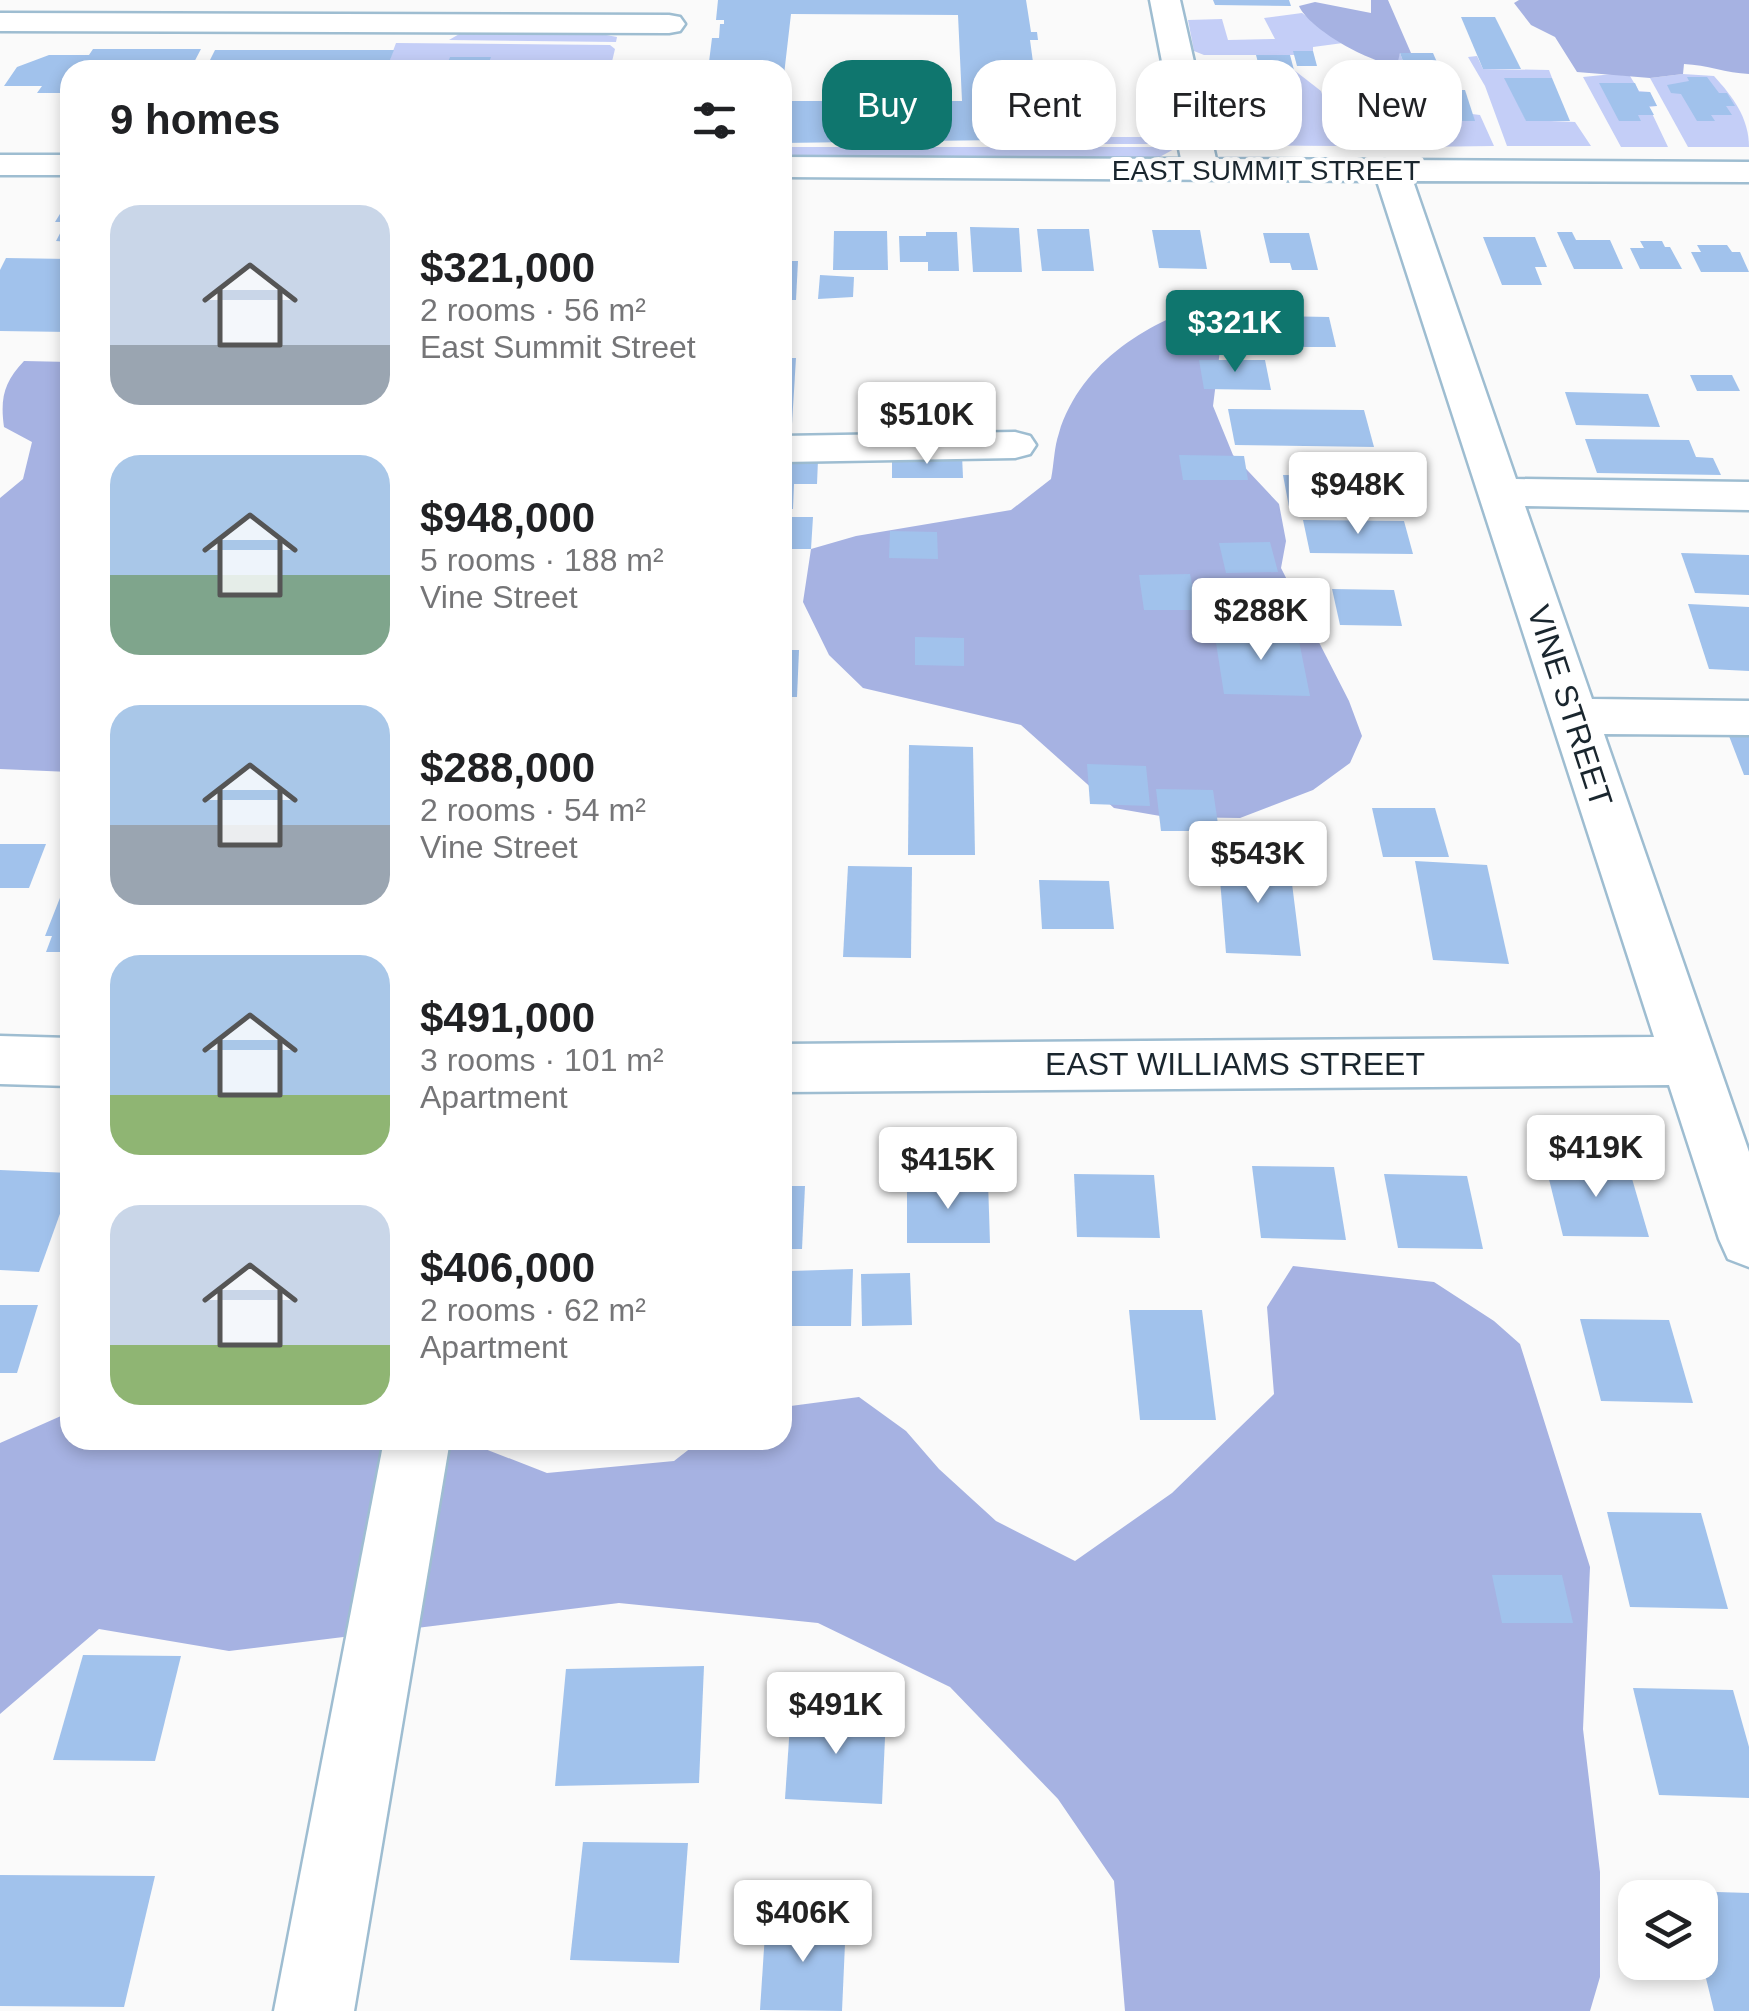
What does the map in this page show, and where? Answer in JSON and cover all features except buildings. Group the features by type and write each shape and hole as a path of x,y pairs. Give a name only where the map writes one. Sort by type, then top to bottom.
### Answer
{"street":[{"path":"1164,0 1201,170"},
{"path":"0,22 668,26"},
{"path":"0,196 10,165 60,166"},
{"name":"EAST SUMMIT STREET","path":"792,168 1749,172"},
{"name":"VINE STREET","path":"1392,172 1749,1239"},
{"path":"792,449 1015,445"},
{"path":"1499,492 1749,496"},
{"path":"1574,716 1749,718"},
{"path":"0,1060 60,1062"},
{"name":"EAST WILLIAMS STREET","path":"792,1068 1688,1061"},
{"path":"314,2011 415,1450"}],"shaded area":[{"path":"1371,0 1388,0 1411,53 1400,53 1398,60 1372,59 1315,25 1299,6 1315,2 1371,13"},
{"path":"1749,0 1749,74 1684,64 1683,74 1650,78 1577,72 1555,37 1531,25 1514,3"},
{"path":"1302,13 1343,43 1313,47 1313,51 1294,51 1294,55 1204,55 1194,51 1188,20 1222,19 1228,40 1275,39 1264,18"},
{"path":"461,33 596,33 617,37 616,42 449,40"},
{"path":"396,43 610,45 615,49 612,60 390,60"},
{"path":"1477,56 1483,69 1549,70 1552,78 1505,78 1526,120 1575,122 1591,146 1507,146 1485,86 1468,57"},
{"path":"1302,76 1322,94 1322,146 1302,146"},
{"path":"1630,76 1639,91 1650,92 1657,106 1649,107 1668,147 1621,147 1583,77"},
{"path":"1714,76 1739,108 1749,147 1688,147 1650,78"},
{"path":"1472,114 1480,115 1494,146 1462,146 1462,121 1474,121"},
{"path":"1116,137 1136,137 1136,144 1116,144"},
{"path":"792,147 1172,150 1156,159 792,158"},
{"path":"1219,301 1243,325 1220,350 1213,406 1233,455 1279,504 1286,541 1281,568 1349,701 1362,736 1350,763 1313,790 1240,818 1166,817 1114,808 1021,725 863,688 829,655 803,602 811,549 856,536 1011,510 1051,479 1057,438 1069,407 1101,364 1168,319"},
{"path":"24,361 60,362 60,772 0,769 0,498 23,479 32,442 4,427 5,391"},
{"path":"1293,1266 1434,1282 1494,1321 1520,1344 1590,1567 1583,1729 1600,1872 1600,1977 1590,2011 1125,2011 1114,1881 1058,1799 950,1687 818,1623 619,1603 229,1651 99,1629 0,1714 0,1443 60,1416 60,1450 488,1450 547,1473 674,1461 688,1450 792,1450 792,1406 859,1397 906,1431 939,1469 996,1521 1075,1561 1172,1493 1274,1394 1267,1307"}]}
